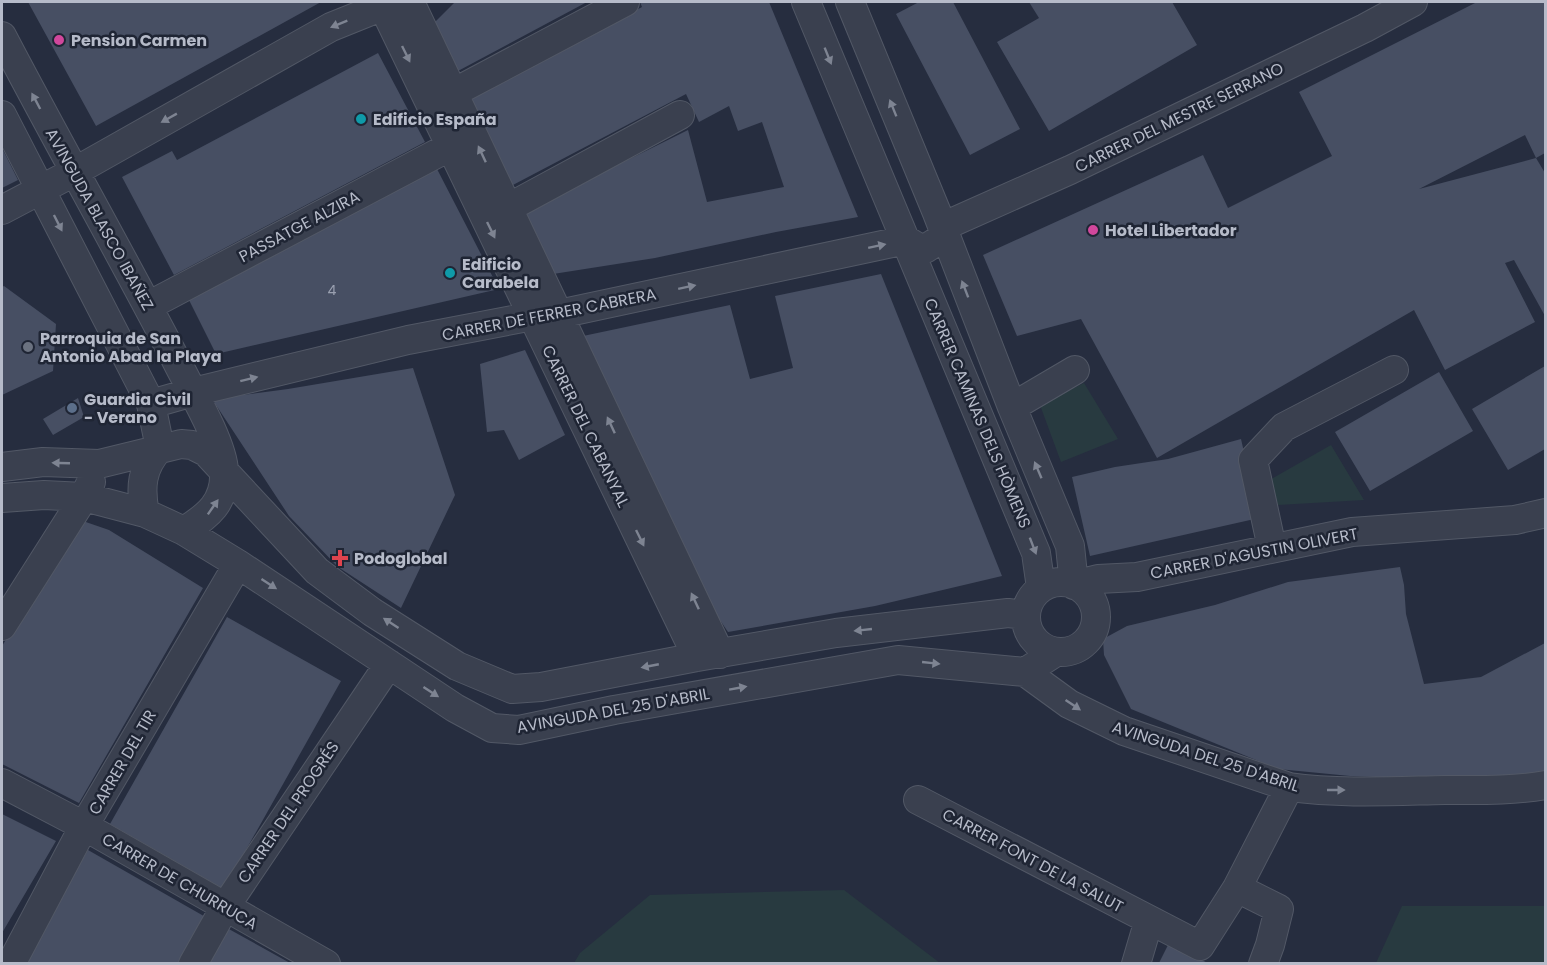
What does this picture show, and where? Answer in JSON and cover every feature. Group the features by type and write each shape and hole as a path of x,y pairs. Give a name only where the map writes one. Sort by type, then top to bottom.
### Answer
{"street":[{"path":"453,93 625,2"},
{"name":"CARRER CAMINAS DELS HÒMENS","path":"806,2 1036,553 1041,588"},
{"name":"CARRER CAMINAS DELS HÒMENS","path":"850,2 1070,546 1074,585"},
{"name":"CARRER DEL MESTRE SERRANO","path":"941,226 1070,170 1365,28 1413,2"},
{"path":"2,210 332,27 392,3"},
{"name":"CARRER DEL CABANYAL","path":"392,3 453,93 508,208 546,315"},
{"name":"CARRER DEL CABANYAL","path":"392,3 451,146 546,315 709,655"},
{"name":"AVINGUDA BLASCO IBAÑEZ","path":"2,36 193,392 218,445 224,470"},
{"path":"2,115 151,404 160,448"},
{"path":"508,208 680,116"},
{"name":"PASSATGE ALZIRA","path":"148,306 451,146"},
{"path":"904,234 919,248 925,249 941,226"},
{"name":"CARRER DE FERRER CABRERA","path":"151,404 408,340 546,315 904,234"},
{"path":"1012,407 1075,370"},
{"path":"1272,548 1253,460 1284,427 1394,370"},
{"path":"2,467 43,462 99,464 160,448 181,444 192,445 206,452 224,470 318,571 372,612 457,666 512,689 541,687 836,633 1008,613 1026,615"},
{"path":"145,513 141,492 151,457 160,448"},
{"path":"2,626 84,497 99,464"},
{"path":"2,498 44,495 84,497 145,513 184,531 212,511 221,494 224,470"},
{"path":"1515,520 1545,513"},
{"path":"1515,520 1545,523"},
{"name":"CARRER D'AGUSTIN OLIVERT","path":"1074,585 1098,579 1137,577 1352,532 1515,520"},
{"name":"AVINGUDA DEL 25 D'ABRIL","path":"184,531 238,564 455,708 492,728 519,730 614,710 898,660 1025,672 1070,704 1124,731 1289,787 1311,790 1422,791 1526,789 1545,785"},
{"name":"CARRER DEL TIR","path":"11,963 84,826 238,564"},
{"name":"CARRER D'AGUSTIN OLIVERT","path":"1096,617 1137,577"},
{"path":"1063,582 1074,585 1092,601 1096,617 1094,629 1080,646 1069,651 1048,650 1029,632 1026,615 1028,605 1041,588 1051,583 1063,582"},
{"path":"1025,672 1056,652"},
{"name":"CARRER DEL PROGRÉS","path":"193,963 225,906 389,664"},
{"name":"CARRER DE CHURRUCA","path":"2,783 84,826 326,963"},
{"name":"CARRER FONT DE LA SALUT","path":"918,800 1200,946 1237,888 1289,787"},
{"path":"1237,888 1280,909 1263,963"},
{"path":"1136,963 1149,920"}],"shaded area":[{"path":"1084,383 1118,439 1061,462 1040,405"},
{"path":"1331,445 1364,500 1278,505 1268,481"},
{"path":"844,890 940,963 574,963 580,953 650,895"},
{"path":"1402,906 1545,906 1545,963 1376,963"}],"building":[{"path":"28,2 321,2 96,126"},
{"path":"455,2 587,2 458,71 435,22"},
{"path":"640,2 769,2 858,217 655,258 553,274 523,212 688,130 707,202 784,187 762,122 738,131 729,106 699,122 686,94 511,186 470,98 642,7"},
{"path":"919,2 953,2 1020,129 970,155 896,14"},
{"path":"1029,2 1172,2 1197,45 1049,131 997,42 1039,18"},
{"path":"1477,2 1545,2 1545,153 1536,158 1545,173 1545,316 1514,260 1505,263 1535,322 1445,370 1414,310 1157,458 1081,319 1017,336 983,255 1203,155 1228,208 1332,156 1299,92","holes":["1525,135 1536,158 1419,189"]},
{"path":"378,53 425,142 174,275 122,177 172,151 177,160"},
{"path":"2,148 18,180 2,188"},
{"path":"437,169 499,289 216,354 189,300"},
{"path":"881,274 1002,576 875,606 728,632 701,592 583,336 730,305 750,379 793,368 775,296"},
{"name":"Parroquia de San Antonio Abad la Playa","path":"4,286 56,324 53,371 2,395 2,287"},
{"path":"525,350 565,435 519,460 504,430 487,432 480,364"},
{"path":"1545,366 1545,449 1508,470 1472,409"},
{"path":"413,368 455,495 401,608 338,567 289,516 212,399"},
{"path":"1439,372 1473,431 1370,491 1335,432"},
{"name":"Guardia Civil - Verano","path":"78,398 84,417 53,435 43,419"},
{"path":"1241,439 1259,518 1090,556 1072,477 1115,467 1168,459"},
{"path":"80,520 109,530 203,588 79,803 2,764 2,646"},
{"path":"1400,567 1406,614 1424,684 1481,677 1545,643 1545,774 1428,779 1350,776 1278,769 1131,709 1104,655 1103,639 1127,626 1215,605 1288,582"},
{"path":"227,617 341,681 224,889 110,824"},
{"path":"2,814 56,841 2,933"},
{"path":"88,850 209,919 183,963 23,963"},
{"path":"227,928 290,963 208,963"},
{"path":"1168,945 1208,963 1159,963"}],"place":[{"name":"Pension Carmen","path":"59,40"},
{"name":"Edificio España","path":"361,119"},
{"name":"Hotel Libertador","path":"1093,230"},
{"name":"Edificio Carabela","path":"450,273"},
{"name":"Parroquia de San Antonio Abad la Playa","path":"28,347"},
{"name":"Guardia Civil - Verano","path":"72,408"},
{"name":"Podoglobal","path":"340,558"}]}
